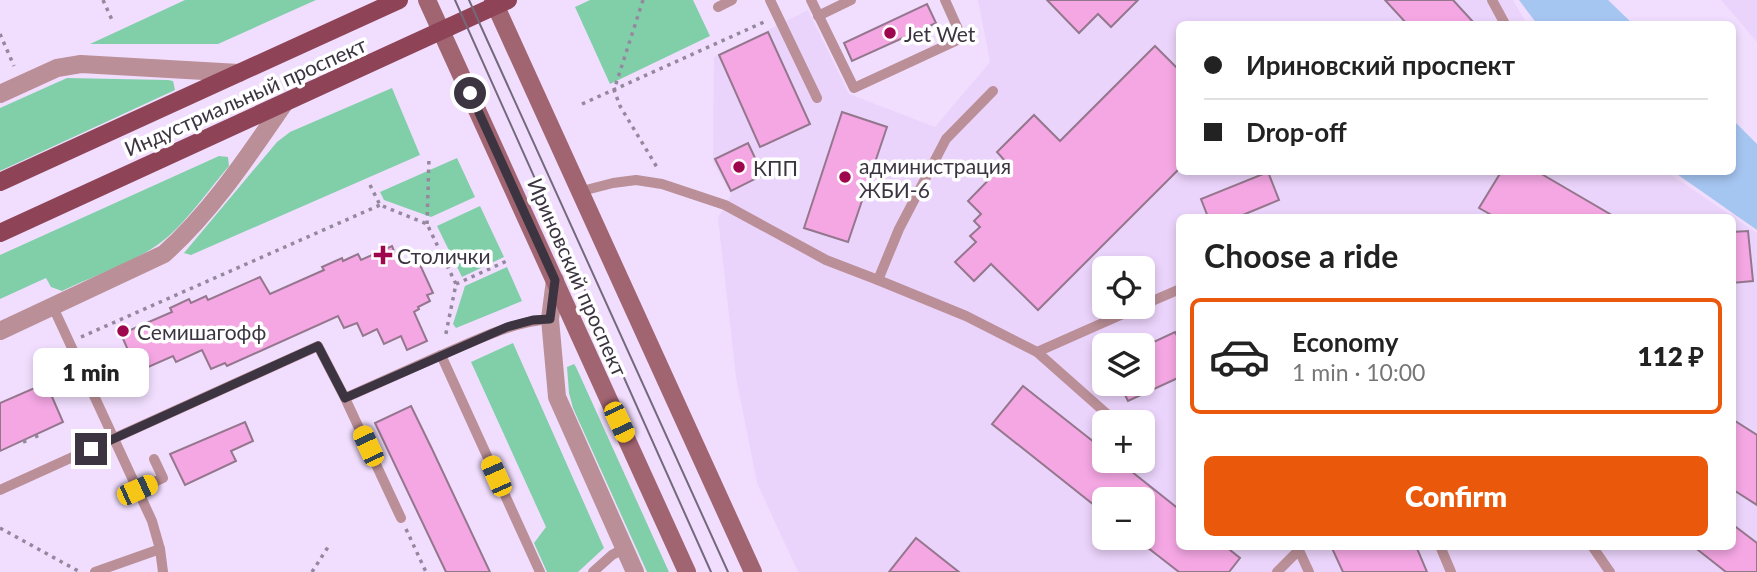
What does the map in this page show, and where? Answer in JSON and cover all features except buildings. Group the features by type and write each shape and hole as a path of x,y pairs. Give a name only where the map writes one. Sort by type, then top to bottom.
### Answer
{"main road":[{"name":"Индустриальный проспект","path":"0,182 400,0"},
{"name":"Ириновский проспект","path":"427,0 687,572"},
{"name":"Индустриальный проспект","path":"0,233 284,104 499,2"},
{"name":"Ириновский проспект","path":"499,2 753,572"}],"street":[{"path":"0,94 57,68 81,64 239,73"},
{"path":"0,331 164,254 180,240 243,164 284,104"},
{"path":"555,280 550,319 557,397 635,572"}],"lane":[{"path":"718,7 732,0"},
{"path":"770,0 817,99"},
{"path":"811,0 854,88 962,38 945,0"},
{"path":"818,16 851,0"},
{"path":"1492,0 1503,21"},
{"path":"878,280 899,229 946,139 993,91"},
{"path":"582,191 636,180 662,184 725,205 826,260 966,316 1037,352 1102,410"},
{"path":"1155,300 1176,291"},
{"path":"53,306 152,521 163,572"},
{"path":"345,398 507,327 533,320 550,319"},
{"path":"1037,352 1112,319"},
{"path":"0,490 318,346 401,518"},
{"path":"441,355 540,572"},
{"path":"137,490 163,478 154,459"},
{"path":"598,570 612,555 625,548"},
{"path":"95,572 160,549"},
{"path":"1277,572 1296,550"},
{"path":"1299,550 1309,572"},
{"path":"1442,550 1451,572"},
{"path":"1595,550 1610,572"}],"path":[{"path":"103,0 113,22"},
{"path":"643,0 614,90 620,106 657,166 662,184"},
{"path":"582,104 778,16"},
{"path":"0,34 14,66"},
{"path":"429,159 427,224 456,284 441,355"},
{"path":"370,185 380,205 427,224"},
{"path":"69,342 380,205"},
{"path":"456,284 509,260"},
{"path":"401,518 426,572"},
{"path":"0,528 80,572"},
{"path":"312,572 328,547"}],"shaded area":[{"path":"978,0 1513,0 1525,21 1176,21 1176,175 1671,175 1729,214 1176,214 1176,550 1736,550 1736,219 1757,233 1757,572 798,572 757,483 736,377 718,218 731,195 713,162 714,57 808,10 849,94 935,127 990,62"},
{"path":"1721,0 1757,0 1757,42"}],"green space":[{"path":"185,0 316,0 218,44 90,44"},
{"path":"590,0 693,0 710,36 610,84 575,7"},
{"path":"67,78 168,80 173,81 175,90 0,171 0,108"},
{"path":"392,88 420,155 191,255 184,253 277,142 290,132"},
{"path":"219,156 228,157 229,166 178,227 149,250 62,291 51,287 46,278 0,299 0,255"},
{"path":"457,158 475,197 431,217 384,200 380,192"},
{"path":"480,206 504,257 462,277 437,226"},
{"path":"507,267 522,301 456,328 453,324 465,286"},
{"path":"513,343 604,548 578,572 547,572 534,543 546,527 471,362"},
{"path":"574,364 669,572 647,572 573,408 567,367"}],"water":[{"path":"1519,0 1608,0 1630,21 1535,21"},
{"path":"1736,123 1757,144 1757,230 1678,175 1736,175"}],"tram line":[{"path":"455,0 711,572"},
{"path":"469,0 728,572"}],"place":[{"name":"Jet Wet","path":"890,33"},
{"name":"КПП","path":"739,167"},
{"name":"администрация ЖБИ-6","path":"845,177"},
{"name":"Столички","path":"383,255"},
{"name":"Семишагофф","path":"123,331"}],"route":[{"path":"91,449 318,346 345,398 507,327 533,320 550,319 555,280 470,93"}]}
